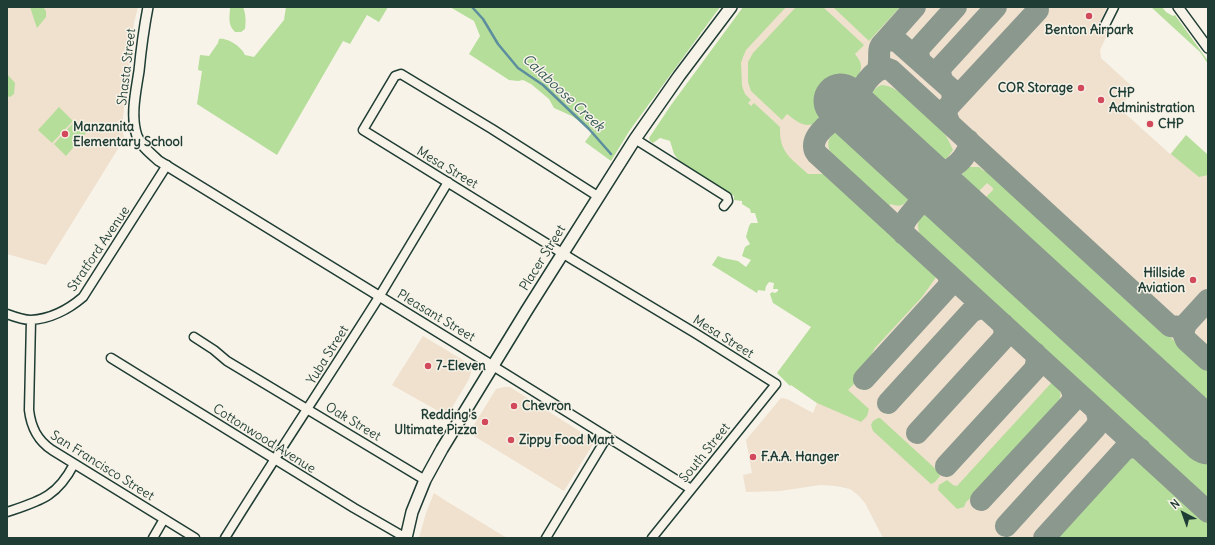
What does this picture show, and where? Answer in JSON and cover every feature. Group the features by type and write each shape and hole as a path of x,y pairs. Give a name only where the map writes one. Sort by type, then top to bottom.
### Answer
{"main road":[{"name":"Placer Street","path":"406,538 411,516 425,480 562,253 635,139 679,76 731,7"}],"street":[{"name":"Shasta Street","path":"148,7 137,83 135,108 136,131 138,138 148,151 159,161 167,165"},
{"path":"1105,25 1114,7"},
{"path":"1178,7 1208,48"},
{"name":"Mesa Street","path":"599,197 492,129 401,74 395,76 363,130 562,253 695,332 776,384"},
{"path":"635,139 727,197 728,200 724,206"},
{"name":"Pleasant Street","path":"167,165 691,489"},
{"name":"Stratford Avenue","path":"31,320 62,311 79,301 86,294 167,165"},
{"name":"Yuba Street","path":"225,538 379,296 448,182"},
{"path":"7,314 31,320"},
{"name":"San Francisco Street","path":"31,320 29,410 36,434 43,443 74,464 195,538"},
{"name":"Oak Street","path":"194,337 214,350 226,361 425,480"},
{"name":"Cottonwood Avenue","path":"111,358 354,508 406,538"},
{"name":"South Street","path":"652,538 776,384"},
{"path":"546,538 607,437"},
{"path":"7,512 37,502 50,494 65,480 74,464"},
{"path":"153,538 164,519"}],"shaded area":[{"name":"Manzanita Elementary School","path":"7,7 138,7 134,23 122,127 124,139 46,265 7,254"},
{"path":"762,7 1107,7 1098,26 1109,31 1100,50 1101,58 1135,89 1119,108 1170,154 1181,141 1208,157 1208,538 883,538 865,503 850,489 820,485 780,491 746,492 743,475 752,473 746,440 781,398 787,399 813,413 817,403 791,385 856,271 668,137"},
{"path":"423,336 466,362 471,368 469,379 447,416 392,385"},
{"path":"510,387 595,441 564,491 469,433 496,389"},
{"path":"434,493 507,538 419,538 426,513"}],"green space":[{"path":"30,7 43,7 46,11 46,17 37,28"},
{"path":"230,7 243,7 246,21 245,29 241,32 235,32 232,29"},
{"path":"286,7 388,7 379,22 367,15 350,44 343,41 277,155 197,104 202,71 198,70 200,55 209,56 219,39 234,43 245,55 254,57 284,20"},
{"path":"450,7 720,7 630,130 611,161 585,142 593,131 572,116 554,108 549,99 531,84 523,80 509,80 469,54 480,36 474,21"},
{"path":"743,7 786,7 746,50 743,57 741,63 742,86 745,94 751,100 748,103 751,106 754,103 780,127 780,136 784,149 791,159 808,174 831,174 939,273 922,297 875,348 857,381 848,390 869,409 867,416 861,422 817,403 791,385 790,386 777,373 811,327 773,303 770,294 778,291 778,289 773,289 774,283 769,282 765,291 758,290 757,293 712,265 718,256 738,261 746,267 751,260 742,256 745,247 750,244 746,237 749,226 751,223 758,223 755,213 751,213 750,209 742,204 742,201 734,200 734,196 680,162 674,154 670,141 660,138 653,143 649,138 671,105"},
{"path":"796,7 823,7 864,45 855,54 861,64 859,75 815,123 811,125 800,123 787,114 782,120 751,91 748,82 748,62 753,53"},
{"path":"833,7 900,7 869,41"},
{"path":"1151,7 1162,7 1166,12 1173,16 1175,15 1208,61 1208,64 1200,52"},
{"path":"7,74 15,83 14,94 10,97 7,96"},
{"path":"882,85 897,91 906,97 939,127 947,137 953,150 947,158 938,162 933,160 874,105 872,102 872,93 876,88"},
{"path":"59,107 73,121 52,143 38,130"},
{"path":"74,122 86,133 66,156 54,144"},
{"path":"835,132 849,132 907,187 911,194 903,205 898,206 891,204 888,207 884,202 881,205 831,158 832,155 828,146 830,137"},
{"path":"1186,135 1207,154 1208,153 1208,175 1199,177 1171,154"},
{"path":"969,167 979,167 984,171 987,171 988,169 1208,372 1208,412 983,206 981,202 993,190 993,188 987,183 977,193 980,196 977,199 970,192 967,192 964,189 961,179 963,173"},
{"path":"928,213 935,213 950,225 993,266 1208,461 1208,504 923,243 925,241 918,229 918,226 920,218"},
{"path":"1053,381 1056,381 1060,391 1060,397 1056,406 966,502 964,507 957,509 938,490 939,485 947,480 953,485 957,486"},
{"path":"880,418 939,472 940,476 935,482 931,484 873,431 871,425 873,421"},
{"path":"1131,459 1144,460 1208,519 1208,538 1053,538 1124,461"}],"waterway":[{"name":"Calaboose Creek","path":"472,7 483,19 498,44 518,68 543,85 589,129 611,154"}],"taxiway":[{"path":"884,42 915,7"},
{"path":"920,61 918,53 920,47 956,7"},
{"path":"942,81 940,72 942,66 996,7"},
{"path":"950,124 946,115 948,107 1038,10"},
{"path":"877,71 881,46 888,40 897,41 951,89 953,97 951,104"},
{"path":"859,97 863,87 871,76 881,70 891,70 1170,326 1180,327 1186,324"},
{"path":"840,118 825,127 816,138 814,149 817,154 1208,512"},
{"path":"865,124 914,169 921,178 924,188 923,196 906,221 903,227 904,234"},
{"path":"910,161 927,173 934,174 946,171 952,168 963,158 969,146 968,140"},
{"path":"917,207 925,202 933,200 951,204 1010,257"},
{"path":"864,379 947,288 950,282 948,274"},
{"path":"1208,300 1186,324 1183,333 1186,340 1208,360"},
{"path":"888,403 971,312 980,308 987,310"},
{"path":"917,433 1002,340 1005,333 1003,324"},
{"path":"946,466 1035,369 1037,360 1035,353"},
{"path":"981,500 1071,403 1074,395 1070,386"},
{"path":"1006,526 1096,427 1099,419 1096,410"},
{"path":"1044,538 1124,450 1131,447 1140,449"}],"runway":[{"path":"841,101 1208,437"}],"place":[{"name":"Benton Airpark","path":"1089,16"},
{"name":"COR Storage","path":"1081,88"},
{"name":"CHP Administration","path":"1101,100"},
{"name":"CHP","path":"1150,124"},
{"name":"Manzanita Elementary School","path":"65,134"},
{"name":"Hillside Aviation","path":"1193,280"},
{"name":"7-Eleven","path":"428,366"},
{"name":"Chevron","path":"514,406"},
{"name":"Redding's Ultimate Pizza","path":"485,422"},
{"name":"Zippy Food Mart","path":"511,440"},
{"name":"F.A.A. Hanger","path":"753,457"}]}
